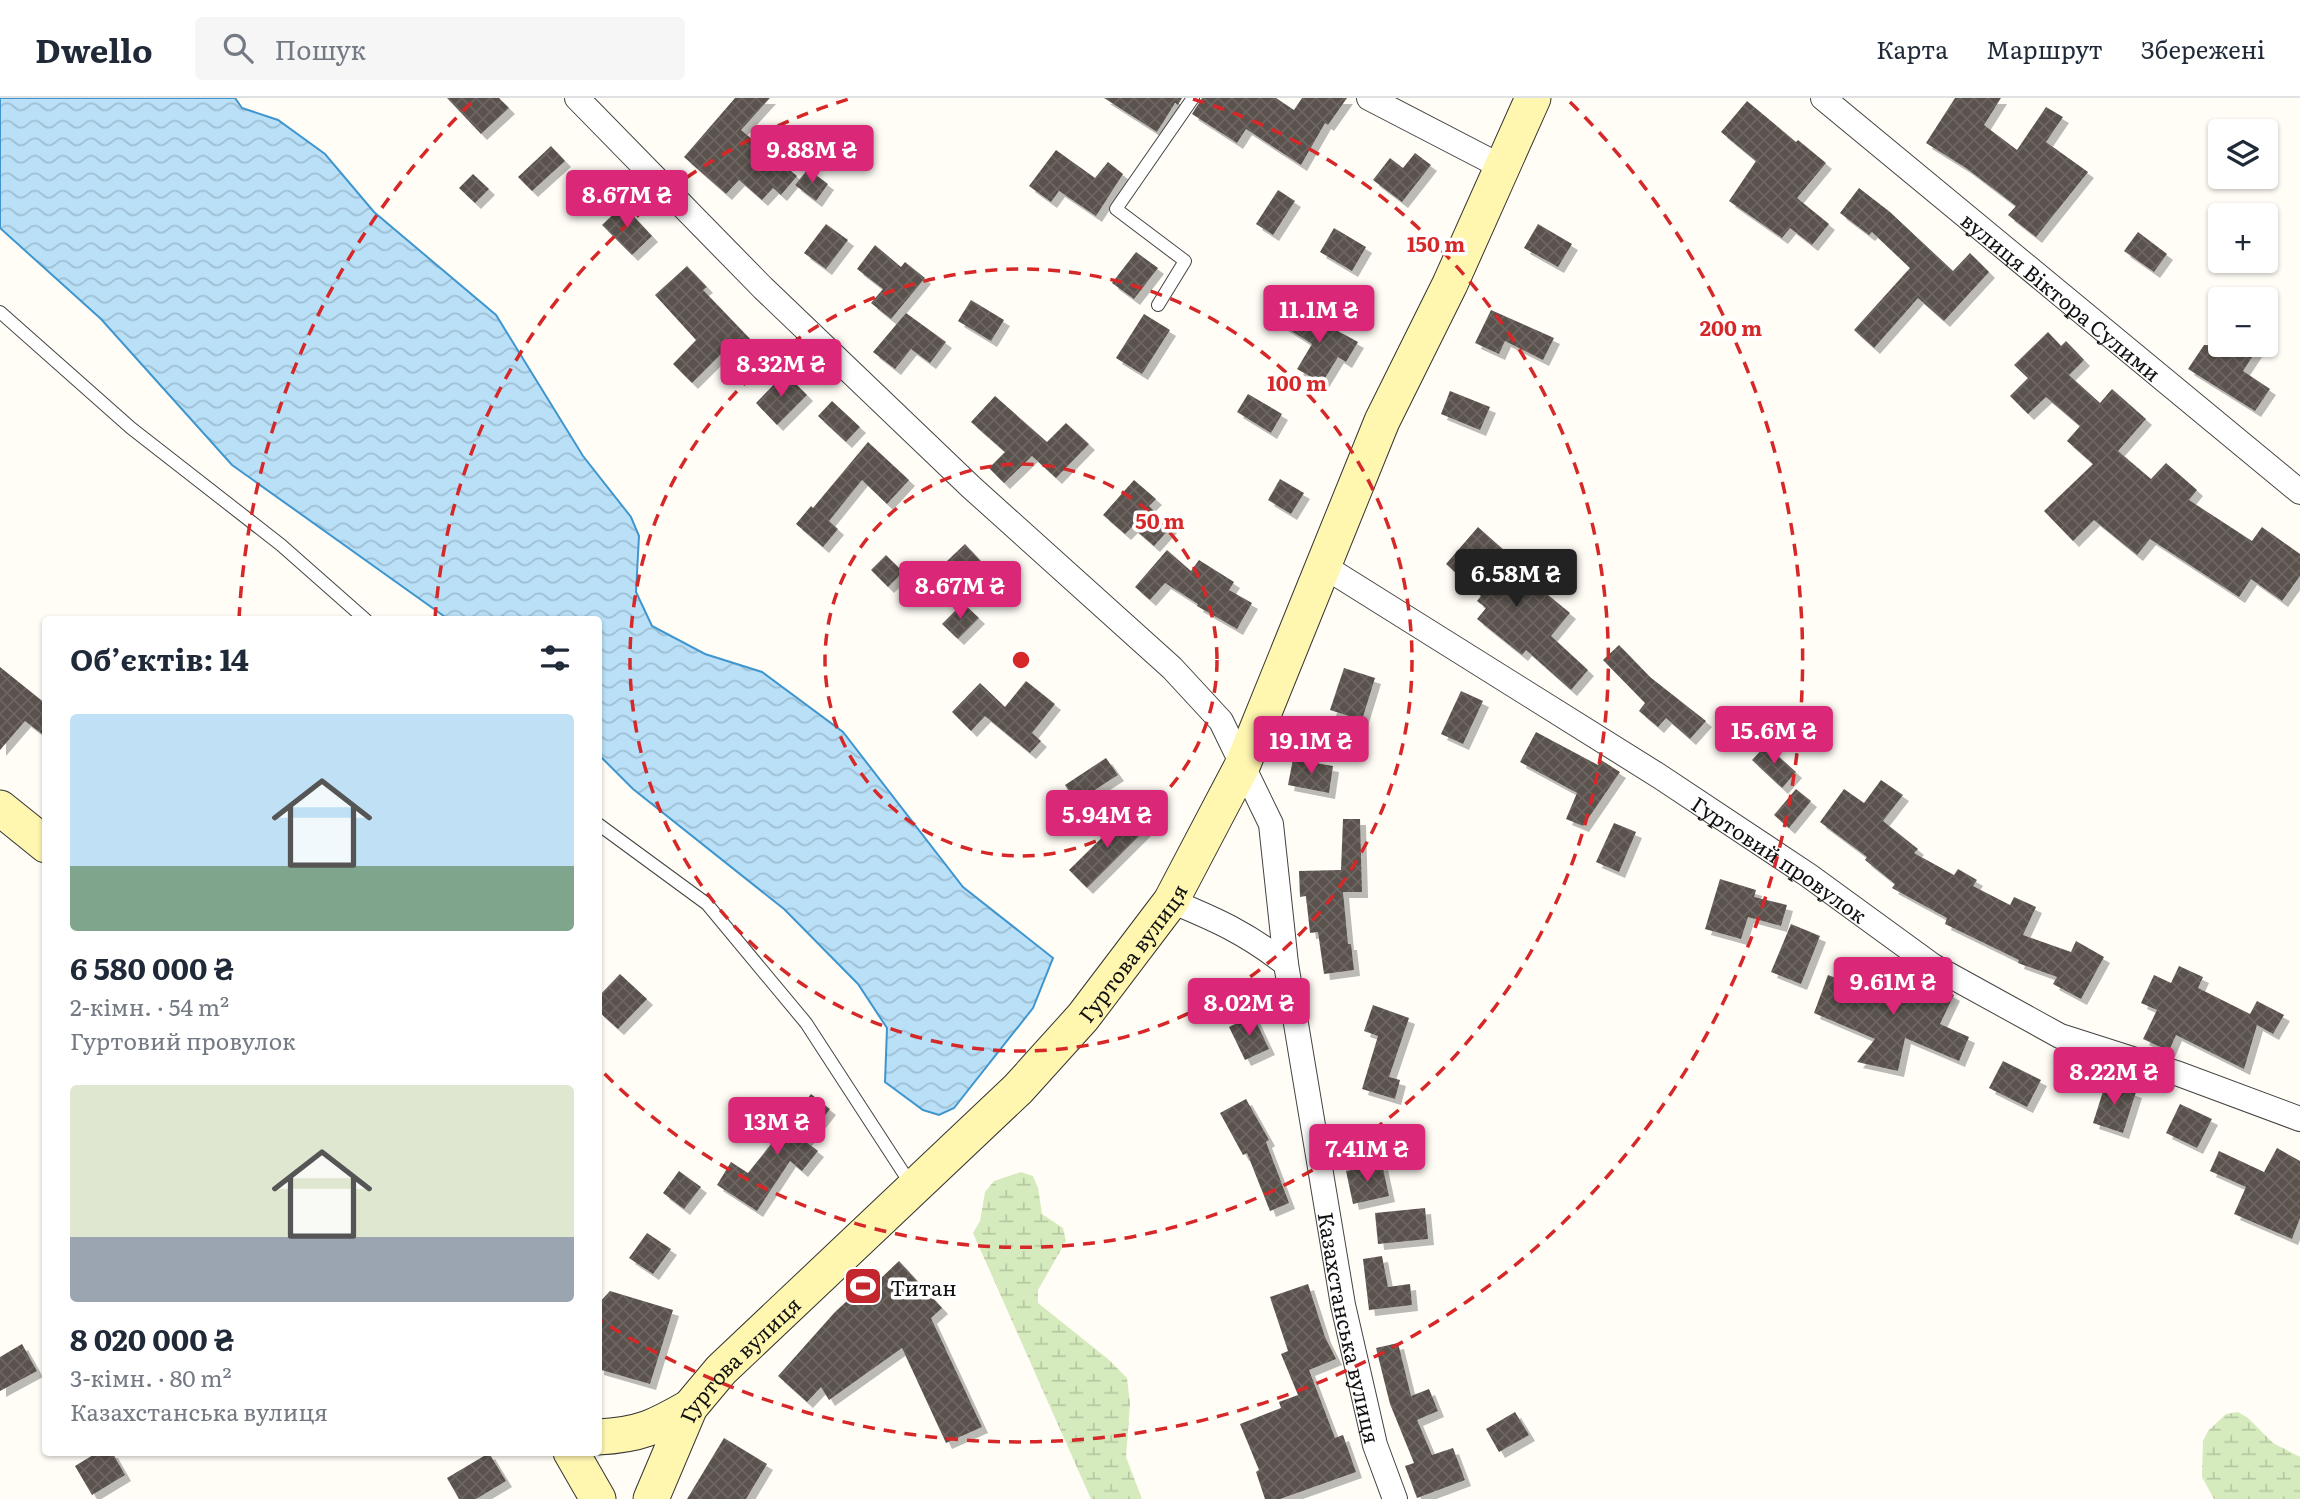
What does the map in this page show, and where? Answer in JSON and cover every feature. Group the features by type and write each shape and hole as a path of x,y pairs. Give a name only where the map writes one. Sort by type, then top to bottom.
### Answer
{"street":[{"name":"Казахстанська вулиця","path":"577,98 763,288 971,486 1172,668 1221,721 1271,824 1286,964 1343,1305 1375,1445 1395,1499"},
{"path":"1369,98 1504,168"},
{"name":"Гуртова вулиця","path":"650,1499 690,1407 721,1370 1018,1089 1083,1017 1171,901 1243,764 1382,421 1450,284 1533,98"},
{"name":"вулиця Віктора Сулими","path":"1824,98 2300,492"},
{"name":"Гуртовий провулок","path":"1322,565 1671,784 1808,875 1933,966 2060,1036 2179,1074 2300,1119"},
{"path":"0,808 42,842"},
{"path":"1171,901 1227,924 1256,941 1286,964"},
{"path":"602,1437 621,1436 651,1429 690,1407"},
{"path":"573,1456 598,1499"}],"lane":[{"path":"1158,306 1185,261 1116,209 1193,98"},
{"path":"0,312 131,428 281,545 361,616"},
{"path":"602,827 707,904 806,1023 914,1189"}],"green space":[{"path":"1021,1172 1033,1176 1042,1214 1063,1228 1066,1241 1038,1290 1038,1303 1108,1359 1127,1378 1130,1404 1126,1457 1142,1499 1091,1499 973,1233 980,1221 985,1192 994,1181"},
{"path":"2238,1412 2248,1418 2273,1443 2300,1457 2300,1499 2214,1499 2202,1477 2203,1441 2208,1431 2226,1414"}],"water":[{"path":"0,98 235,98 242,108 278,120 325,154 374,212 496,315 583,456 631,517 639,536 636,592 652,626 705,654 762,672 843,732 963,887 1053,958 1033,1008 954,1108 939,1115 923,1110 885,1082 887,1028 858,984 784,909 633,789 602,758 602,616 444,616 232,465 101,319 0,228"}],"building":[{"path":"447,98 499,98 509,108 481,134"},
{"path":"735,98 770,98 741,130 797,176 781,195 773,188 762,200 739,180 726,194 684,157"},
{"path":"1104,98 1182,98 1178,105 1175,103 1157,132"},
{"path":"1202,98 1276,98 1294,110 1302,98 1347,98 1328,125 1325,123 1301,165 1246,129 1237,143 1192,114"},
{"path":"1955,98 2001,98 1984,125 2017,150 2046,107 2063,117 2046,142 2088,172 2036,237 2008,215 2016,206 1966,168 1926,143"},
{"path":"1747,101 1826,163 1797,198 1829,224 1812,245 1790,228 1782,238 1729,201 1756,161 1721,132"},
{"path":"551,146 565,161 532,191 518,177"},
{"path":"1056,150 1095,178 1108,162 1123,174 1096,216 1059,191 1051,202 1029,186"},
{"path":"1415,153 1431,165 1402,202 1373,180 1390,158 1403,168"},
{"path":"808,169 828,184 816,201 795,185"},
{"path":"473,174 489,189 475,203 459,188"},
{"path":"1859,188 1890,212 1953,271 1970,253 1989,272 1944,321 1918,298 1874,348 1854,330 1910,268 1872,232 1869,235 1840,213"},
{"path":"1278,190 1295,201 1273,235 1256,224"},
{"path":"623,205 652,236 632,255 602,225"},
{"path":"826,224 848,240 826,269 804,253"},
{"path":"1538,224 1572,244 1558,267 1524,248"},
{"path":"1334,228 1366,247 1352,271 1320,252"},
{"path":"2138,232 2167,254 2154,272 2124,251"},
{"path":"875,245 901,267 905,262 925,278 891,319 871,303 883,289 857,269"},
{"path":"1136,252 1158,268 1134,299 1112,283"},
{"path":"687,266 707,287 703,290 752,341 732,359 724,351 692,383 673,364 696,340 655,295"},
{"path":"971,300 1004,320 991,341 958,321"},
{"path":"1293,308 1325,328 1327,325 1358,342 1346,362 1338,357 1322,383 1297,369 1312,344 1282,325"},
{"path":"1491,310 1554,338 1543,360 1505,341 1499,354 1475,343"},
{"path":"906,313 946,342 930,363 911,349 895,369 873,352"},
{"path":"1144,314 1170,330 1142,374 1116,358"},
{"path":"2048,332 2061,346 2066,341 2084,360 2069,375 2100,403 2112,389 2146,419 2118,451 2151,479 2166,463 2197,490 2189,500 2252,541 2262,527 2300,554 2300,576 2282,601 2251,579 2239,597 2150,539 2137,555 2094,520 2073,541 2044,511 2093,464 2067,441 2080,426 2046,397 2028,414 2010,396 2028,378 2014,365"},
{"path":"2204,345 2208,345 2208,357 2252,357 2243,371 2270,389 2255,411 2188,369"},
{"path":"785,373 807,395 777,425 756,403"},
{"path":"1450,391 1490,407 1480,430 1441,414"},
{"path":"1248,394 1282,414 1271,433 1237,412"},
{"path":"995,396 1047,442 1066,423 1089,444 1056,478 1032,456 1004,483 989,468 1005,452 971,422"},
{"path":"832,401 860,427 846,442 818,416"},
{"path":"868,442 909,480 887,504 862,480 829,521 838,529 823,547 796,524 811,506 813,508"},
{"path":"1280,479 1304,493 1291,514 1268,500"},
{"path":"1134,480 1156,499 1149,506 1171,527 1154,546 1132,527 1125,534 1103,515"},
{"path":"1478,527 1505,551 1490,568 1520,593 1531,581 1570,613 1551,636 1588,670 1571,690 1526,650 1522,655 1477,619 1486,608 1477,601 1481,596 1446,564"},
{"path":"965,544 991,572 972,590 946,562"},
{"path":"1167,550 1191,571 1199,560 1234,582 1229,590 1252,603 1237,629 1197,606 1198,604 1165,583 1150,600 1135,587"},
{"path":"886,555 903,572 888,587 871,570"},
{"path":"963,603 979,618 958,639 942,624"},
{"path":"1619,645 1650,677 1706,721 1690,739 1666,718 1658,727 1639,711 1645,703 1603,660"},
{"path":"0,667 42,701 42,734 25,721 0,750"},
{"path":"1344,668 1375,678 1362,720 1330,710"},
{"path":"1026,681 1055,704 1032,733 1041,741 1030,753 985,716 971,731 952,712 980,683 1005,707"},
{"path":"1461,691 1483,701 1463,744 1441,734"},
{"path":"1536,732 1598,765 1601,760 1620,772 1583,826 1566,819 1577,793 1520,762"},
{"path":"1766,745 1796,772 1782,788 1752,760"},
{"path":"1106,758 1118,775 1076,802 1065,785"},
{"path":"1293,759 1333,766 1329,793 1288,785"},
{"path":"1881,780 1903,795 1883,821 1918,849 1914,853 1954,875 1958,869 1977,880 1973,886 2010,905 2014,897 2036,907 2023,935 2071,952 2076,941 2104,957 2081,999 2053,984 2057,977 2018,963 2019,960 1945,924 1947,918 1892,888 1895,884 1865,860 1867,857 1820,822 1844,789 1864,803"},
{"path":"1796,789 1811,801 1789,828 1774,815"},
{"path":"1127,813 1145,830 1087,888 1069,870"},
{"path":"1343,819 1360,819 1362,892 1343,892 1348,944 1351,944 1354,970 1324,974 1318,932 1310,933 1306,896 1300,897 1299,871 1341,870"},
{"path":"1614,823 1636,832 1619,872 1596,862"},
{"path":"1720,879 1756,890 1754,897 1787,905 1781,926 1748,917 1741,939 1705,929"},
{"path":"1791,924 1820,936 1801,984 1771,972"},
{"path":"1902,966 1954,995 1940,1024 1969,1037 1959,1061 1905,1038 1898,1071 1857,1062 1875,1039 1814,1013 1828,975 1857,986 1860,979 1891,993"},
{"path":"2179,966 2203,977 2198,988 2250,1014 2257,1001 2284,1015 2273,1034 2257,1025 2244,1069 2176,1035 2169,1051 2143,1039 2157,1010 2141,1003 2154,975 2171,983"},
{"path":"620,974 647,999 618,1029 602,1015 602,993"},
{"path":"1373,1005 1409,1018 1389,1077 1400,1080 1395,1099 1362,1089 1378,1036 1364,1031"},
{"path":"1253,1015 1269,1049 1245,1060 1229,1027"},
{"path":"2003,1061 2041,1080 2027,1107 1989,1088"},
{"path":"2106,1082 2136,1092 2123,1133 2093,1123"},
{"path":"811,1094 830,1109 805,1141 818,1151 802,1171 790,1161 757,1211 717,1185 731,1162 748,1173"},
{"path":"1246,1099 1269,1140 1266,1142 1289,1203 1270,1211 1247,1153 1243,1155 1220,1113"},
{"path":"2180,1104 2212,1119 2197,1148 2166,1133"},
{"path":"2277,1148 2300,1161 2300,1218 2292,1239 2234,1214 2246,1187 2210,1171 2219,1151 2264,1172"},
{"path":"1382,1164 1389,1196 1353,1204 1346,1171"},
{"path":"679,1171 701,1187 684,1209 663,1193"},
{"path":"1425,1208 1428,1239 1378,1244 1375,1213"},
{"path":"647,1233 671,1249 653,1274 629,1258"},
{"path":"1382,1256 1388,1287 1410,1284 1412,1305 1369,1310 1363,1259"},
{"path":"899,1261 942,1308 931,1318 982,1427 946,1443 902,1348 829,1400 821,1387 807,1402 778,1376 835,1312 874,1275 879,1280"},
{"path":"1308,1284 1325,1337 1336,1359 1309,1370 1335,1438 1343,1435 1356,1472 1280,1499 1265,1499 1256,1472 1259,1470 1240,1424 1281,1408 1279,1402 1298,1395 1281,1354 1288,1351 1270,1297"},
{"path":"610,1291 673,1310 650,1384 602,1370 602,1300"},
{"path":"1398,1343 1411,1396 1429,1389 1438,1411 1417,1420 1432,1455 1453,1448 1465,1480 1417,1498 1405,1466 1414,1463 1390,1404 1376,1348"},
{"path":"22,1344 37,1371 0,1391 0,1357"},
{"path":"1515,1412 1529,1435 1499,1452 1486,1429"},
{"path":"724,1438 767,1464 746,1499 687,1499"},
{"path":"91,1456 114,1456 125,1475 92,1495 75,1466"},
{"path":"484,1456 491,1456 506,1481 476,1499 459,1499 447,1478"}],"place":[{"name":"Титан","path":"863,1286"}]}
